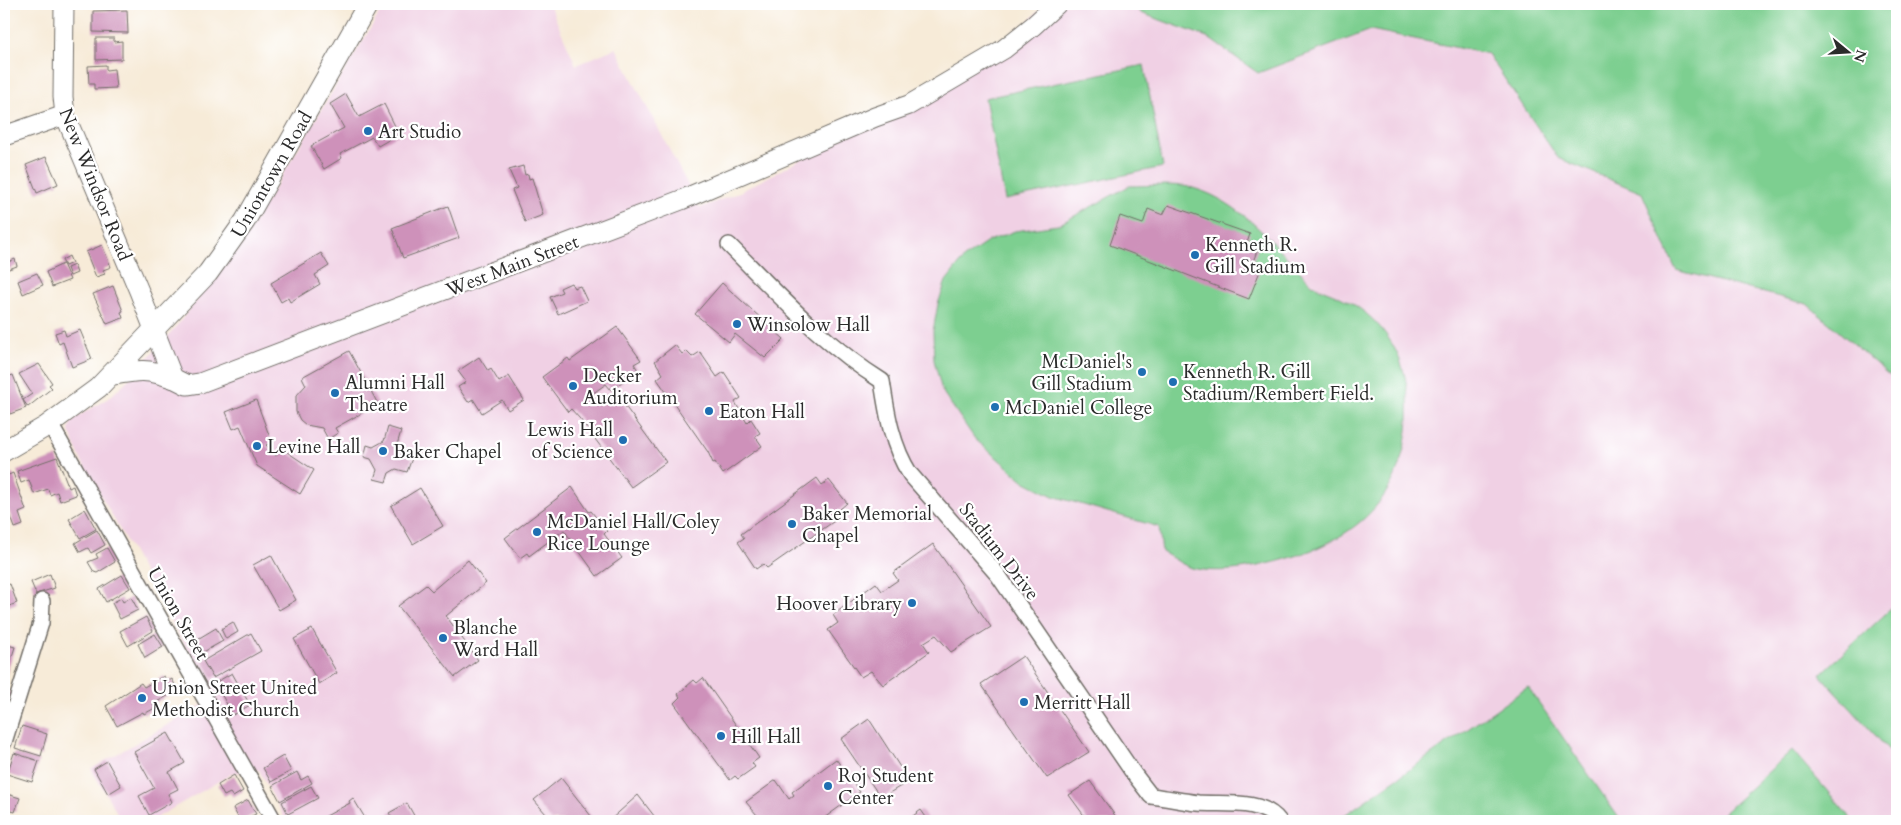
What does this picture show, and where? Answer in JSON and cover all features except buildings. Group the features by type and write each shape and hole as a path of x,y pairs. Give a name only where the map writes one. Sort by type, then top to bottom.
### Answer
{"main road":[{"name":"Uniontown Road","path":"153,330 208,273 246,221 368,4"},
{"path":"4,451 50,424 111,375 153,330"},
{"path":"111,375 140,369 172,378"}],"street":[{"name":"New Windsor Road","path":"64,4 63,97 65,115 153,330"},
{"name":"West Main Street","path":"172,378 187,385 200,383 680,200 875,117 909,105 1004,49 1057,4"},
{"path":"4,136 65,115"},
{"name":"Stadium Drive","path":"729,245 854,364 882,381 889,422 899,456 910,474 998,575 1151,796 1200,803 1258,807 1269,812 1279,821"},
{"path":"153,330 172,378"},
{"name":"Union Street","path":"50,424 274,821"},
{"path":"4,742 41,623 42,601"}],"shaded area":[{"name":"McDaniel College","path":"385,4 549,4 576,65 616,48 700,208 738,193 992,57 1046,4 1897,4 1897,821 286,821 259,770 233,773 151,821 138,821 119,816 91,769 214,698 81,460 69,431 71,423 77,417 110,397 132,376 179,323 244,239"}],"green space":[{"path":"1133,4 1897,4 1897,382 1807,304 1676,270 1642,193 1558,158 1488,54 1371,30 1258,73 1207,37 1141,13"},
{"path":"1144,65 1163,167 1005,200 985,98"},
{"name":"Kenneth R. Gill Stadium/Rembert Field.","path":"1129,186 1186,186 1211,195 1227,204 1257,227 1316,287 1349,301 1372,319 1386,334 1403,368 1408,393 1408,420 1404,450 1395,476 1382,498 1366,517 1347,532 1324,545 1271,563 1222,571 1192,568 1162,552 1159,527 1053,496 1024,481 975,439 942,391 934,360 933,331 938,304 946,281 964,258 989,241 1015,231 1058,225"},
{"path":"1897,603 1897,759 1820,675"},
{"path":"1528,687 1621,821 1336,821"},
{"path":"1792,750 1853,821 1715,821"}],"place":[{"name":"Art Studio","path":"368,131"},
{"name":"Kenneth R. Gill Stadium","path":"1195,255"},
{"name":"Winsolow Hall","path":"737,324"},
{"name":"McDaniel's Gill Stadium","path":"1142,372"},
{"name":"Kenneth R. Gill Stadium/Rembert Field.","path":"1173,382"},
{"name":"Decker Auditorium","path":"573,386"},
{"name":"Alumni Hall Theatre","path":"335,393"},
{"name":"McDaniel College","path":"995,407"},
{"name":"Eaton Hall","path":"709,411"},
{"name":"Lewis Hall of Science","path":"623,440"},
{"name":"Levine Hall","path":"257,446"},
{"name":"Baker Chapel","path":"383,451"},
{"name":"Baker Memorial Chapel","path":"792,524"},
{"name":"McDaniel Hall/Coley Rice Lounge","path":"537,532"},
{"name":"Hoover Library","path":"912,603"},
{"name":"Blanche Ward Hall","path":"443,638"},
{"name":"Union Street United Methodist Church","path":"142,698"},
{"name":"Merritt Hall","path":"1024,702"},
{"name":"Hill Hall","path":"721,736"},
{"name":"Roj Student Center","path":"828,786"}]}
